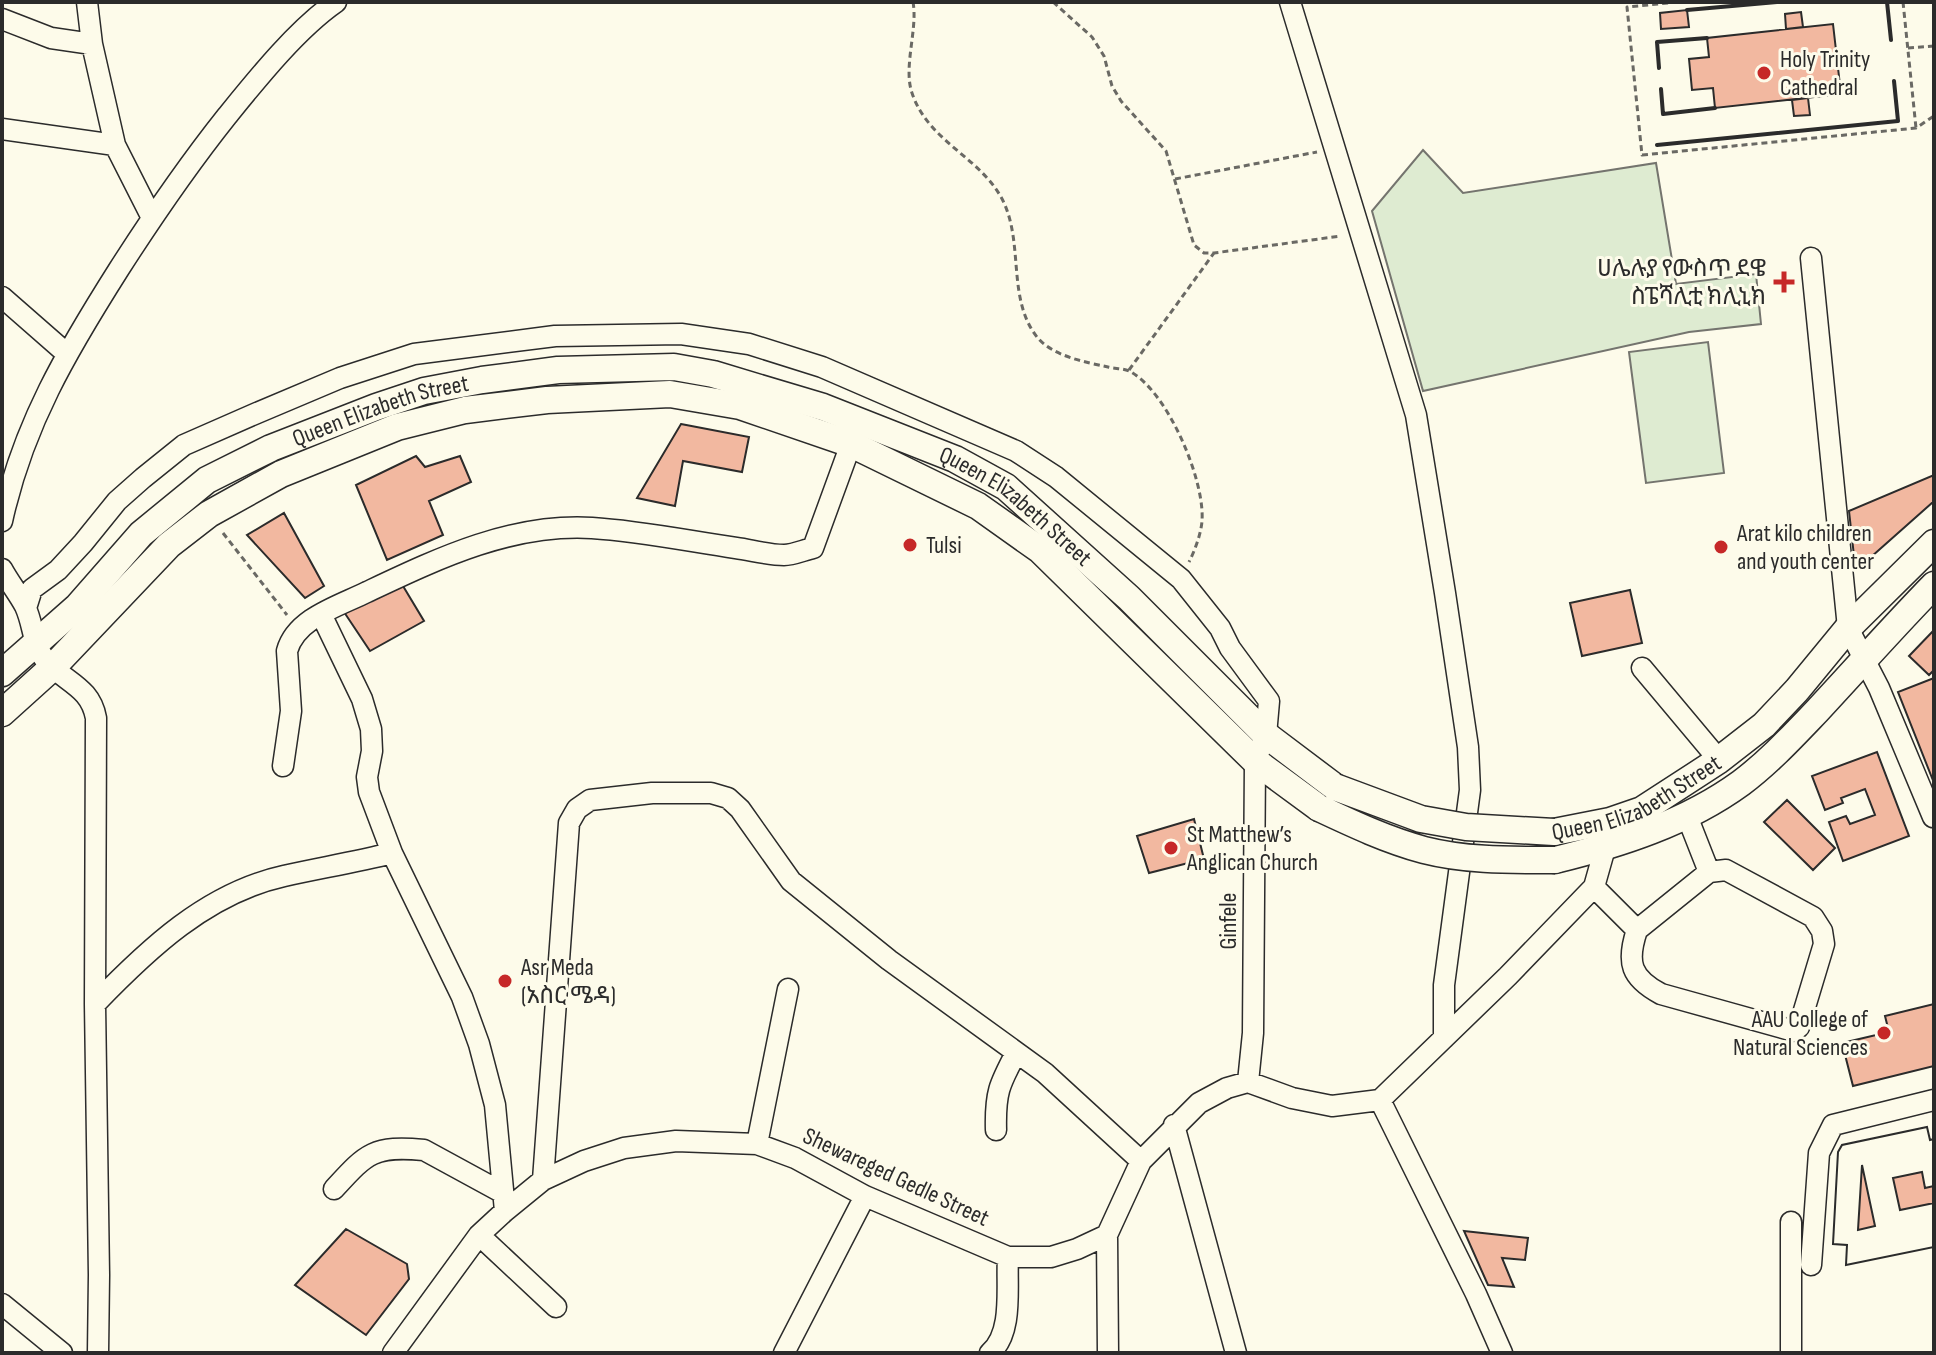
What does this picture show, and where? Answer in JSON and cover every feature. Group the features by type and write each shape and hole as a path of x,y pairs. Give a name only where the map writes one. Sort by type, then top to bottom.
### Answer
{"main road":[{"name":"Queen Elizabeth Street","path":"2,673 77,607 141,534 207,480 271,448 424,391 558,370 674,367 713,374 823,407 855,433 978,506 1040,550 1255,761 1327,798 1379,835 1425,850 1483,860 1555,860 1605,848 1687,816 1741,783 1784,745 1934,585"},
{"name":"Queen Elizabeth Street","path":"2,713 53,667 169,545 209,514 281,474 397,427 465,410 547,400 660,394 694,397 955,459 1006,487 1129,598 1327,798 1466,827 1554,832 1610,821 1642,810 1719,760 1764,725 1848,628 1934,543"}],"street":[{"path":"87,2 92,44 115,145 152,218"},
{"path":"2,521 7,478 66,353 152,218 252,85 322,12 336,2"},
{"path":"1290,2 1416,415 1468,747 1470,790 1444,985 1444,1038"},
{"path":"2,19 51,38 92,44"},
{"path":"2,129 115,145"},
{"path":"1811,258 1848,628 1879,688 1933,817"},
{"path":"2,297 66,353"},
{"path":"26,608 32,589 58,570 117,501 184,445 340,378 414,354 541,337 681,334 749,344 822,367 1016,451 1056,477 1181,579 1220,628 1230,648 1269,701 1266,735 1255,761"},
{"path":"283,766 291,711 289,643 299,630 321,614 456,552 517,534 558,528 620,531 786,556 813,548 855,433"},
{"path":"2,569 26,608 35,645 53,667 80,686 93,703 96,718 98,1353"},
{"path":"321,614 362,699 371,729 372,751 367,777 369,792 392,853 462,997 479,1044 495,1105 504,1202"},
{"path":"1642,668 1719,760"},
{"name":"Ginfele","path":"1248,1082 1253,1033 1255,761"},
{"path":"543,1180 569,823 577,809 590,800 652,793 711,793 728,798 740,809 791,881 889,960 1045,1073 1141,1161"},
{"path":"1687,816 1709,872"},
{"path":"1108,1353 1107,1235 1141,1161 1174,1125 1199,1103 1227,1088 1248,1082 1292,1098 1332,1106 1380,1100 1594,887 1605,848"},
{"path":"95,1004 132,965 179,925 228,897 282,876 392,853"},
{"path":"1726,870 1813,917 1822,931 1824,944 1799,1027 1789,1031 1772,1027 1661,994 1641,984 1632,966 1637,930 1709,872 1726,870"},
{"path":"1594,887 1637,930"},
{"path":"757,1144 788,989"},
{"path":"996,1130 997,1088 1016,1053"},
{"path":"1380,1100 1502,1353"},
{"path":"1811,1265 1819,1153 1833,1125 1934,1100"},
{"path":"1174,1125 1236,1353"},
{"name":"Shewareged Gedle Street","path":"393,1353 504,1202 584,1161 624,1148 676,1141 757,1144 795,1158 865,1196 1008,1257 1051,1257 1107,1235"},
{"path":"334,1189 360,1160 372,1152 412,1149 424,1150 504,1202"},
{"path":"784,1353 865,1196"},
{"path":"1791,1222 1791,1353"},
{"path":"479,1235 556,1307"},
{"path":"990,1353 1005,1332 1008,1257"},
{"path":"2,1304 62,1353"}],"path":[{"path":"913,2 911,91 925,119 939,136 980,170 1001,197 1010,220 1024,313 1036,336 1050,350 1128,370 1143,380 1162,403 1187,452 1199,487 1202,523 1181,579"},
{"path":"1053,2 1092,37 1104,56 1117,94 1166,151 1194,245 1204,253 1361,234"},
{"path":"1675,2 1627,7 1642,155 1916,128 1934,116"},
{"path":"1903,2 1916,128"},
{"path":"1908,48 1934,46"},
{"path":"1175,179 1335,149"},
{"path":"1128,370 1214,253"},
{"path":"209,514 299,630"}],"green space":[{"path":"1423,150 1463,193 1656,163 1676,284 1756,274 1761,324 1689,332 1423,391 1372,211"},
{"path":"1708,342 1724,473 1646,483 1629,352"}],"building":[{"path":"1687,10 1689,27 1661,29 1660,13"},
{"path":"1801,12 1803,27 1786,29 1785,14"},
{"name":"Holy Trinity Cathedral","path":"1833,24 1841,94 1715,108 1713,88 1692,90 1689,59 1709,57 1707,38"},
{"path":"1808,98 1810,115 1794,116 1792,100"},
{"path":"681,424 749,437 742,472 683,461 675,506 637,498"},
{"path":"416,456 425,467 460,456 471,482 429,501 443,535 387,560 356,485"},
{"path":"1934,475 1933,502 1862,565 1855,565 1849,511"},
{"path":"284,513 324,586 305,598 247,535"},
{"path":"400,581 424,621 370,651 342,609"},
{"path":"1630,590 1642,643 1582,656 1570,603"},
{"path":"1934,630 1934,670 1929,675 1909,656"},
{"path":"1934,678 1934,783 1898,692"},
{"path":"1877,752 1909,836 1843,861 1829,822 1846,816 1850,824 1875,815 1865,789 1841,798 1843,803 1825,810 1812,776"},
{"path":"1787,800 1835,848 1813,870 1764,822"},
{"name":"St Matthew’s Anglican Church","path":"1194,819 1204,859 1149,873 1137,836"},
{"path":"1934,1004 1934,1066 1853,1086 1842,1043 1889,1032 1885,1016"},
{"path":"1927,1127 1930,1140 1934,1139 1934,1186 1925,1188 1922,1172 1893,1178 1900,1210 1934,1203 1934,1247 1846,1265 1847,1245 1833,1244 1838,1152 1842,1145","holes":["1862,1165 1875,1226 1858,1230"]},
{"path":"1927,1127 1930,1140 1934,1139 1934,1247 1846,1265 1847,1245 1833,1244 1838,1152 1842,1145"},
{"path":"346,1229 407,1264 409,1279 366,1335 295,1285"},
{"path":"1464,1231 1528,1238 1525,1260 1502,1258 1514,1287 1488,1285"}],"wall":[{"path":"1687,10 1777,2"},
{"path":"1887,2 1891,40"},
{"path":"1659,68 1657,42 1707,38"},
{"path":"1657,145 1898,121 1894,81"},
{"path":"1661,89 1663,114 1715,108"}],"place":[{"name":"Holy Trinity Cathedral","path":"1764,73"},
{"name":"ሀሌሉያ የውስጥ ደዌ ስፔሻሊቲ ክሊኒክ","path":"1784,282"},
{"name":"Tulsi","path":"910,545"},
{"name":"Arat kilo children and youth center","path":"1721,547"},
{"name":"St Matthew’s Anglican Church","path":"1171,848"},
{"name":"Asr Meda (አስር ሜዳ)","path":"505,981"},
{"name":"AAU College of Natural Sciences","path":"1884,1033"}]}
